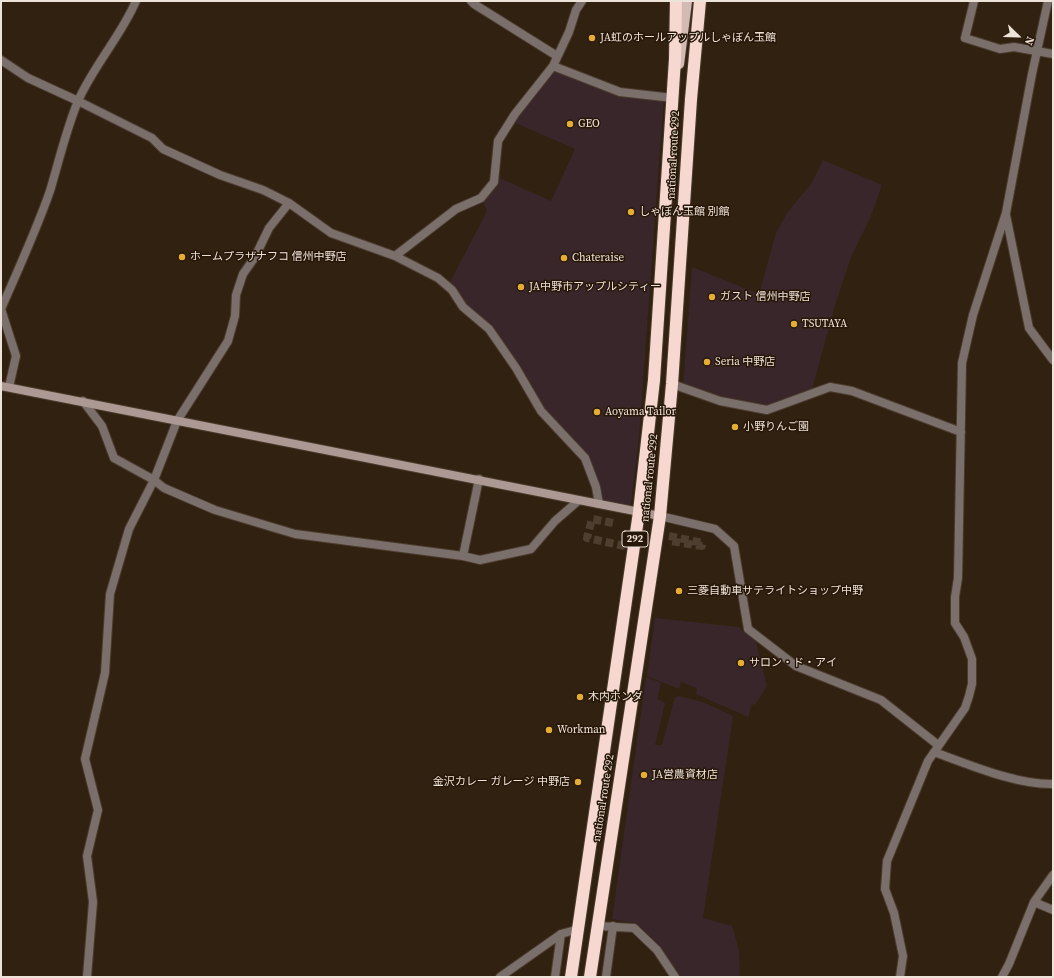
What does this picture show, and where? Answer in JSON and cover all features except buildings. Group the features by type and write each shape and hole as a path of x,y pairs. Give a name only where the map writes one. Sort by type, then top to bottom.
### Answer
{"highway":[{"name":"national route 292","path":"571,977 639,512 654,380 673,98 676,1"},
{"name":"national route 292","path":"590,977 660,516 672,384 691,99 700,1"}],"main road":[{"path":"673,98 680,63 687,1"},
{"path":"691,99 692,1"}],"street":[{"path":"136,1 128,19 104,53 78,101 58,156 37,228 1,309 16,356 5,386 177,421 479,479 578,501 660,516 715,529 734,546 748,629 796,666 881,700 936,748 1000,774 1053,784"},
{"path":"471,1 557,56"},
{"path":"395,256 456,209 481,198 494,182 498,141 515,114 553,66 569,32 576,10 582,1"},
{"path":"974,1 965,38 1000,49 1014,47 1053,54"},
{"path":"900,977 903,956 894,913 885,889 887,861 928,761 965,708 972,684 972,659 964,638 955,623 955,597 958,578 962,363 973,315 1006,213 1048,1"},
{"path":"1,60 28,78 152,138 163,149 220,175 263,190 289,203 331,234 395,256 438,278 452,290 463,307 489,329 516,368 541,411 585,458 596,487 599,504"},
{"path":"553,66 620,92 673,98"},
{"path":"87,977 93,902 87,856 98,810 85,759 105,673 110,594 129,529 154,480 177,421 228,341 235,316 236,295 243,274 255,257 269,228 289,203"},
{"path":"1006,213 1029,328 1053,360"},
{"path":"672,384 720,401 768,410 830,387 852,391 961,432"},
{"path":"83,401 102,426 114,458 154,480 164,488 214,510 295,534 463,556 480,560 532,549 555,522 578,501"},
{"path":"463,556 479,479"},
{"path":"1002,977 1009,964 1034,902 1053,875"},
{"path":"1034,902 1053,910"},
{"path":"598,926 634,928 658,950 674,977"},
{"path":"606,977 613,926"},
{"path":"500,977 561,934 579,928"},
{"path":"555,977 561,934"}],"shaded area":[{"path":"553,66 620,92 664,96 639,436 630,511 599,504 585,458 541,411 489,329 448,286 487,211 481,198 495,176 551,201 575,149 511,121"},
{"path":"823,160 882,185 871,216 851,257 836,302 811,393 767,410 683,388 692,267 759,294 776,233 787,213 811,184"},
{"path":"655,618 739,627 744,632 755,638 767,686 755,705 752,704 748,717 696,694 697,688 681,682 679,689 647,676"},
{"path":"646,677 661,683 657,699 665,703 655,745 662,745 675,697 679,696 703,702 733,716 703,918 732,926 739,950 740,977 680,977 658,944 641,927 633,923 612,919"}],"tunnel":[{"path":"613,523 592,519 587,538 629,547"},
{"path":"669,536 703,543 702,546 670,541"}],"place":[{"name":"JA虹のホールアップルしゃぼん玉館","path":"592,38"},
{"name":"GEO","path":"570,124"},
{"name":"しゃぼん玉館 別館","path":"631,212"},
{"name":"ホームプラザナフコ 信州中野店","path":"182,257"},
{"name":"Chateraise","path":"564,258"},
{"name":"JA中野市アップルシティー","path":"521,287"},
{"name":"ガスト 信州中野店","path":"712,297"},
{"name":"TSUTAYA","path":"794,324"},
{"name":"Seria 中野店","path":"707,362"},
{"name":"Aoyama Tailor","path":"597,412"},
{"name":"小野りんご園","path":"735,427"},
{"name":"三菱自動車サテライトショップ中野","path":"679,591"},
{"name":"サロン・ド・アイ","path":"741,663"},
{"name":"木内ホンダ","path":"580,697"},
{"name":"Workman","path":"549,730"},
{"name":"JA営農資材店","path":"644,775"},
{"name":"金沢カレー ガレージ 中野店","path":"578,782"}]}
